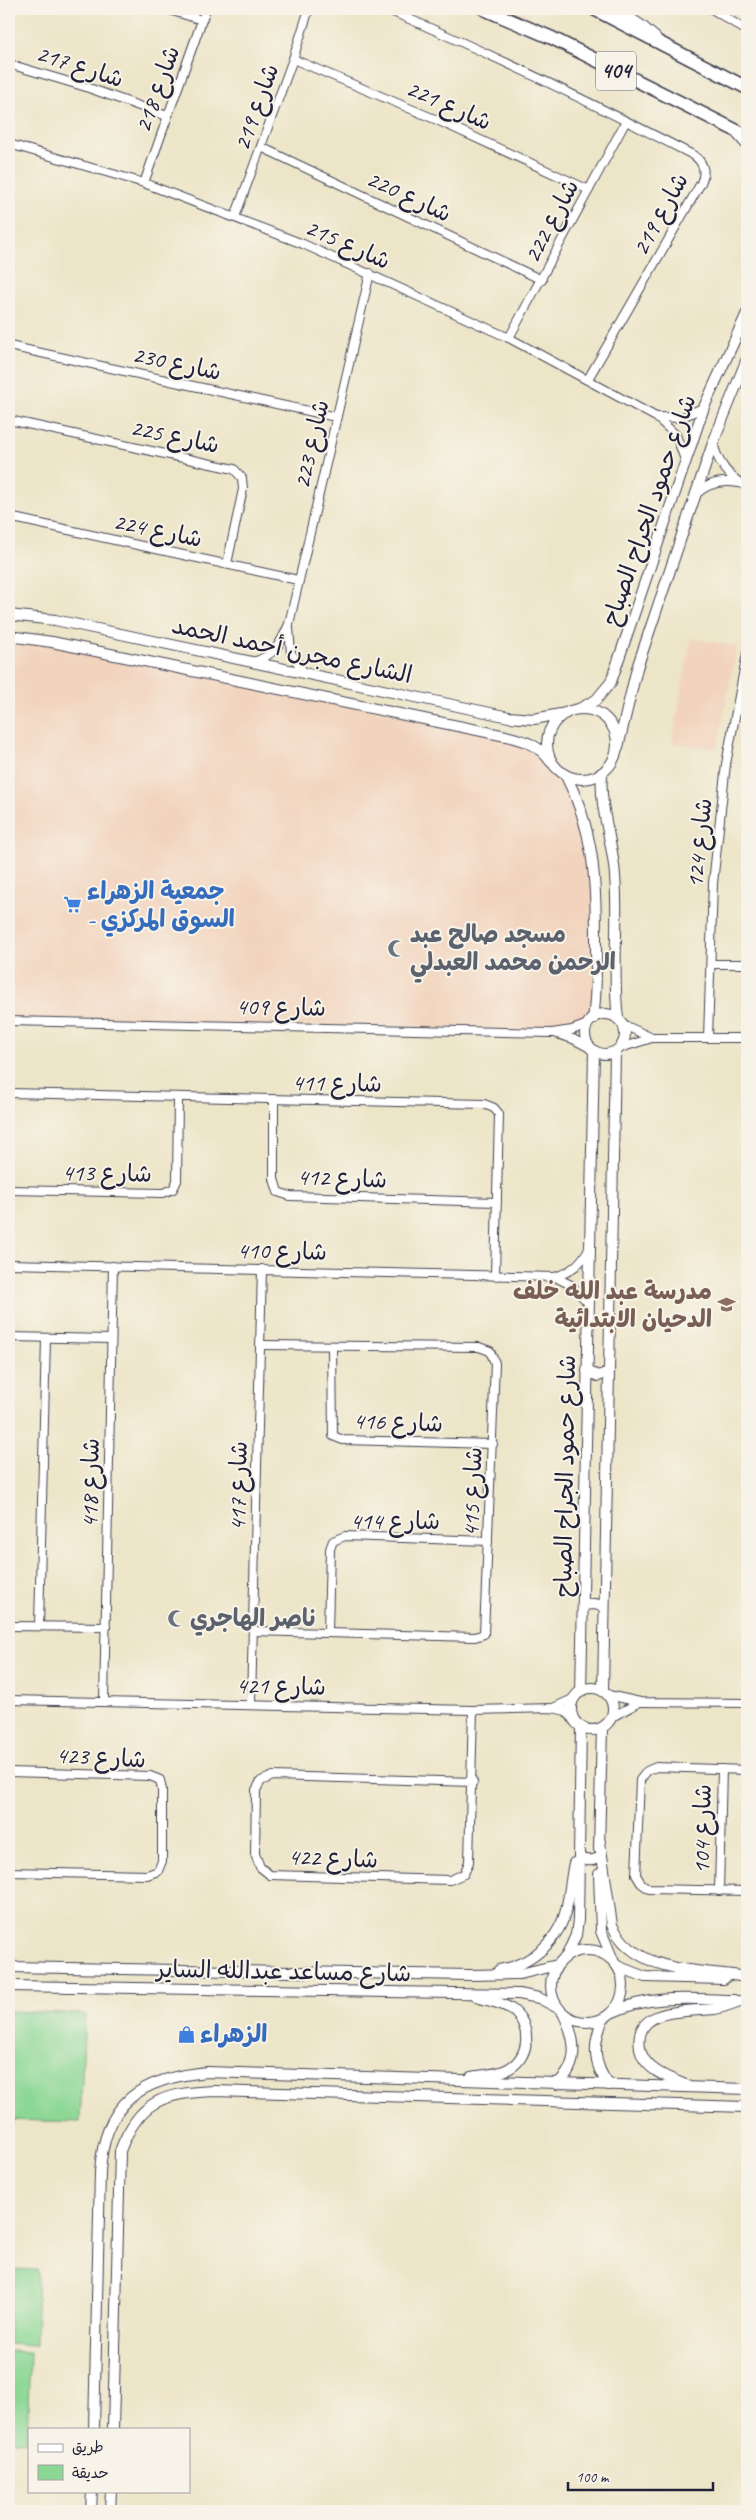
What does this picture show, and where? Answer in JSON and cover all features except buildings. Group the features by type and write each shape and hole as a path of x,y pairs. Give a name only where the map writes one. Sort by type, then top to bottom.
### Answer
{"main road":[{"name":"404","path":"484,9 552,38 747,136"},
{"name":"404","path":"594,9 747,88"}],"street":[{"path":"166,9 202,20"},
{"name":"شارع 218","path":"144,183 206,9"},
{"name":"شارع 219","path":"235,216 293,59 309,9"},
{"name":"شارع 219","path":"386,9 469,44 626,121 698,158 704,167 704,178 588,379"},
{"path":"616,9 642,26 658,41"},
{"path":"712,9 747,31"},
{"name":"شارع 221","path":"293,59 446,124 589,190"},
{"name":"شارع 217","path":"9,64 86,87 167,116"},
{"name":"شارع 222","path":"509,338 542,280 626,121"},
{"path":"733,129 747,145"},
{"name":"شارع 215","path":"9,144 144,183 235,216 370,273 509,338 656,416 676,435 685,460"},
{"name":"شارع 220","path":"260,147 542,280"},
{"name":"شارع 223","path":"253,662 267,657 278,648 289,624 370,273"},
{"name":"شارع حمود الجراح الصباح","path":"579,709 596,700 611,682 704,407 747,313"},
{"name":"شارع 230","path":"9,346 336,417"},
{"name":"شارع حمود الجراح الصباح","path":"618,747 631,685 713,443 747,359"},
{"name":"شارع 215","path":"656,416 681,418 704,407"},
{"name":"شارع 225","path":"9,420 234,469 242,478 243,489 227,564"},
{"path":"713,443 721,464 730,476 745,486"},
{"path":"695,495 705,487 717,483 730,482 745,486"},
{"name":"شارع 224","path":"9,517 298,580"},
{"name":"الشارع مجرن أحمد الحمد","path":"9,614 55,620 509,717 534,719 566,713"},
{"name":"شارع 223","path":"289,624 291,653 305,674"},
{"name":"الشارع مجرن أحمد الحمد","path":"9,636 61,644 514,738 538,747 551,762"},
{"name":"شارع 124","path":"708,1038 713,883 726,764 747,654"},
{"path":"566,776 584,780 602,774 615,757 618,747 616,735 611,724 602,715 591,710 579,709 566,713 550,729 547,740 547,751 551,762 566,776 582,812 594,866 596,992 585,1038 592,1050 604,1055 652,1038 747,1038"},
{"path":"602,774 603,812 615,871 617,939 615,982 620,1021 625,1036 617,1050"},
{"path":"596,938 604,936 617,939"},
{"path":"711,964 747,964"},
{"path":"590,1021 601,1015 610,1015 652,1038"},
{"name":"شارع 409","path":"9,1021 552,1033 572,1030 590,1021"},
{"name":"شارع 409","path":"552,1033 573,1039 592,1050"},
{"name":"شارع حمود الجراح الصباح","path":"578,1695 588,1371 592,1050"},
{"name":"شارع حمود الجراح الصباح","path":"606,1693 604,1606 617,1050"},
{"name":"شارع 411","path":"9,1093 274,1101 484,1104 494,1108 499,1114 495,1276"},
{"name":"شارع 413","path":"9,1190 163,1193 173,1188 176,1181 178,1098"},
{"name":"شارع 412","path":"274,1101 274,1180 278,1192 290,1196 497,1202"},
{"name":"شارع 410","path":"9,1264 555,1277 568,1272 579,1264 589,1248"},
{"name":"شارع 418","path":"104,1702 113,1266"},
{"name":"شارع 417","path":"252,1703 262,1269"},
{"name":"شارع 410","path":"555,1277 573,1286 588,1302"},
{"path":"9,1337 112,1340"},
{"path":"39,1626 46,1338"},
{"name":"شارع 415","path":"253,1631 476,1637 484,1634 495,1363 490,1351 479,1347 260,1345"},
{"name":"شارع 416","path":"332,1346 333,1436 343,1440 493,1444"},
{"path":"588,1371 598,1376 609,1372"},
{"name":"شارع 414","path":"328,1632 330,1549 334,1541 345,1536 488,1541"},
{"path":"582,1605 594,1604 604,1606"},
{"path":"9,1626 106,1627"},
{"path":"744,2001 655,2000 633,2004 603,2019 583,2023 564,2015 556,2007 550,1986 557,1965 567,1955 578,1928 578,1724 572,1714 578,1695 592,1688 640,1702 747,1703"},
{"path":"606,1693 612,1702 612,1717"},
{"name":"شارع 421","path":"9,1700 252,1703 473,1710 553,1708 578,1695"},
{"path":"553,1708 566,1712 578,1724 592,1730 602,1728 612,1717 640,1702"},
{"name":"شارع 422","path":"473,1710 473,1782 469,1862 464,1874 450,1880 270,1875 260,1867 255,1854 256,1790 261,1782 273,1776 473,1782"},
{"path":"602,1728 599,1858 601,1930 624,1985 619,2005 612,2013"},
{"path":"747,1770 656,1767 647,1772 640,1780 636,1875 641,1883 649,1889 747,1891"},
{"name":"شارع 104","path":"719,1890 722,1768"},
{"name":"شارع 423","path":"9,1772 150,1776 160,1780 162,1790 162,1861 158,1871 147,1875 9,1872"},
{"path":"600,1842 612,1925 617,1935 632,1951 663,1965 747,1978"},
{"path":"471,1975 515,1966 533,1957 549,1943 564,1916 579,1843"},
{"path":"579,1858 592,1861 599,1858"},
{"path":"567,1955 591,1950 603,1953 615,1963 636,1974 655,1978 747,1978"},
{"name":"شارع مساعد عبدالله الساير","path":"9,1967 471,1975 520,1974 557,1965"},
{"name":"شارع مساعد عبدالله الساير","path":"9,1986 529,1995 556,2007"},
{"path":"455,2081 505,2071 517,2062 526,2042 525,2028 512,2010 469,1994"},
{"path":"707,2088 685,2084 665,2076 647,2064 639,2047 642,2031 649,2021 659,2015 714,2009 744,2001"},
{"path":"557,2084 565,2078 574,2060 572,2036 564,2015"},
{"path":"603,2019 596,2039 595,2059 600,2073 609,2085"},
{"path":"94,2428 103,2141 110,2124 124,2103 149,2084 181,2074 207,2072 455,2081 747,2088"},
{"path":"395,2079 390,2081 387,2089 390,2094 395,2096"},
{"path":"113,2428 120,2159 126,2135 139,2115 165,2097 182,2092 225,2091 747,2108"},
{"path":"101,2157 109,2164 115,2163 120,2159"},
{"path":"97,2285 108,2282 116,2286"},
{"path":"91,2511 92,2492"},
{"path":"110,2511 111,2492"}],"shaded area":[{"path":"9,636 521,740 566,776 596,874 593,1019 572,1030 122,1023 9,1017"},
{"path":"691,638 737,646 717,749 672,743"}],"green space":[{"path":"9,2011 85,2014 80,2122 9,2120"},
{"path":"9,2269 38,2270 36,2345 9,2344"},
{"path":"9,2351 30,2352 27,2441 9,2440"}],"place":[{"name":"جمعية الزهراء - السوق المركزي","path":"73,905"},
{"name":"مسجد صالح عبد الرحمن محمد العبدلي","path":"396,948"},
{"name":"مدرسة عبد الله خلف الدحيان الابتدائية","path":"726,1305"},
{"name":"ناصر الهاجري","path":"176,1618"},
{"name":"الزهراء","path":"186,2034"}]}
